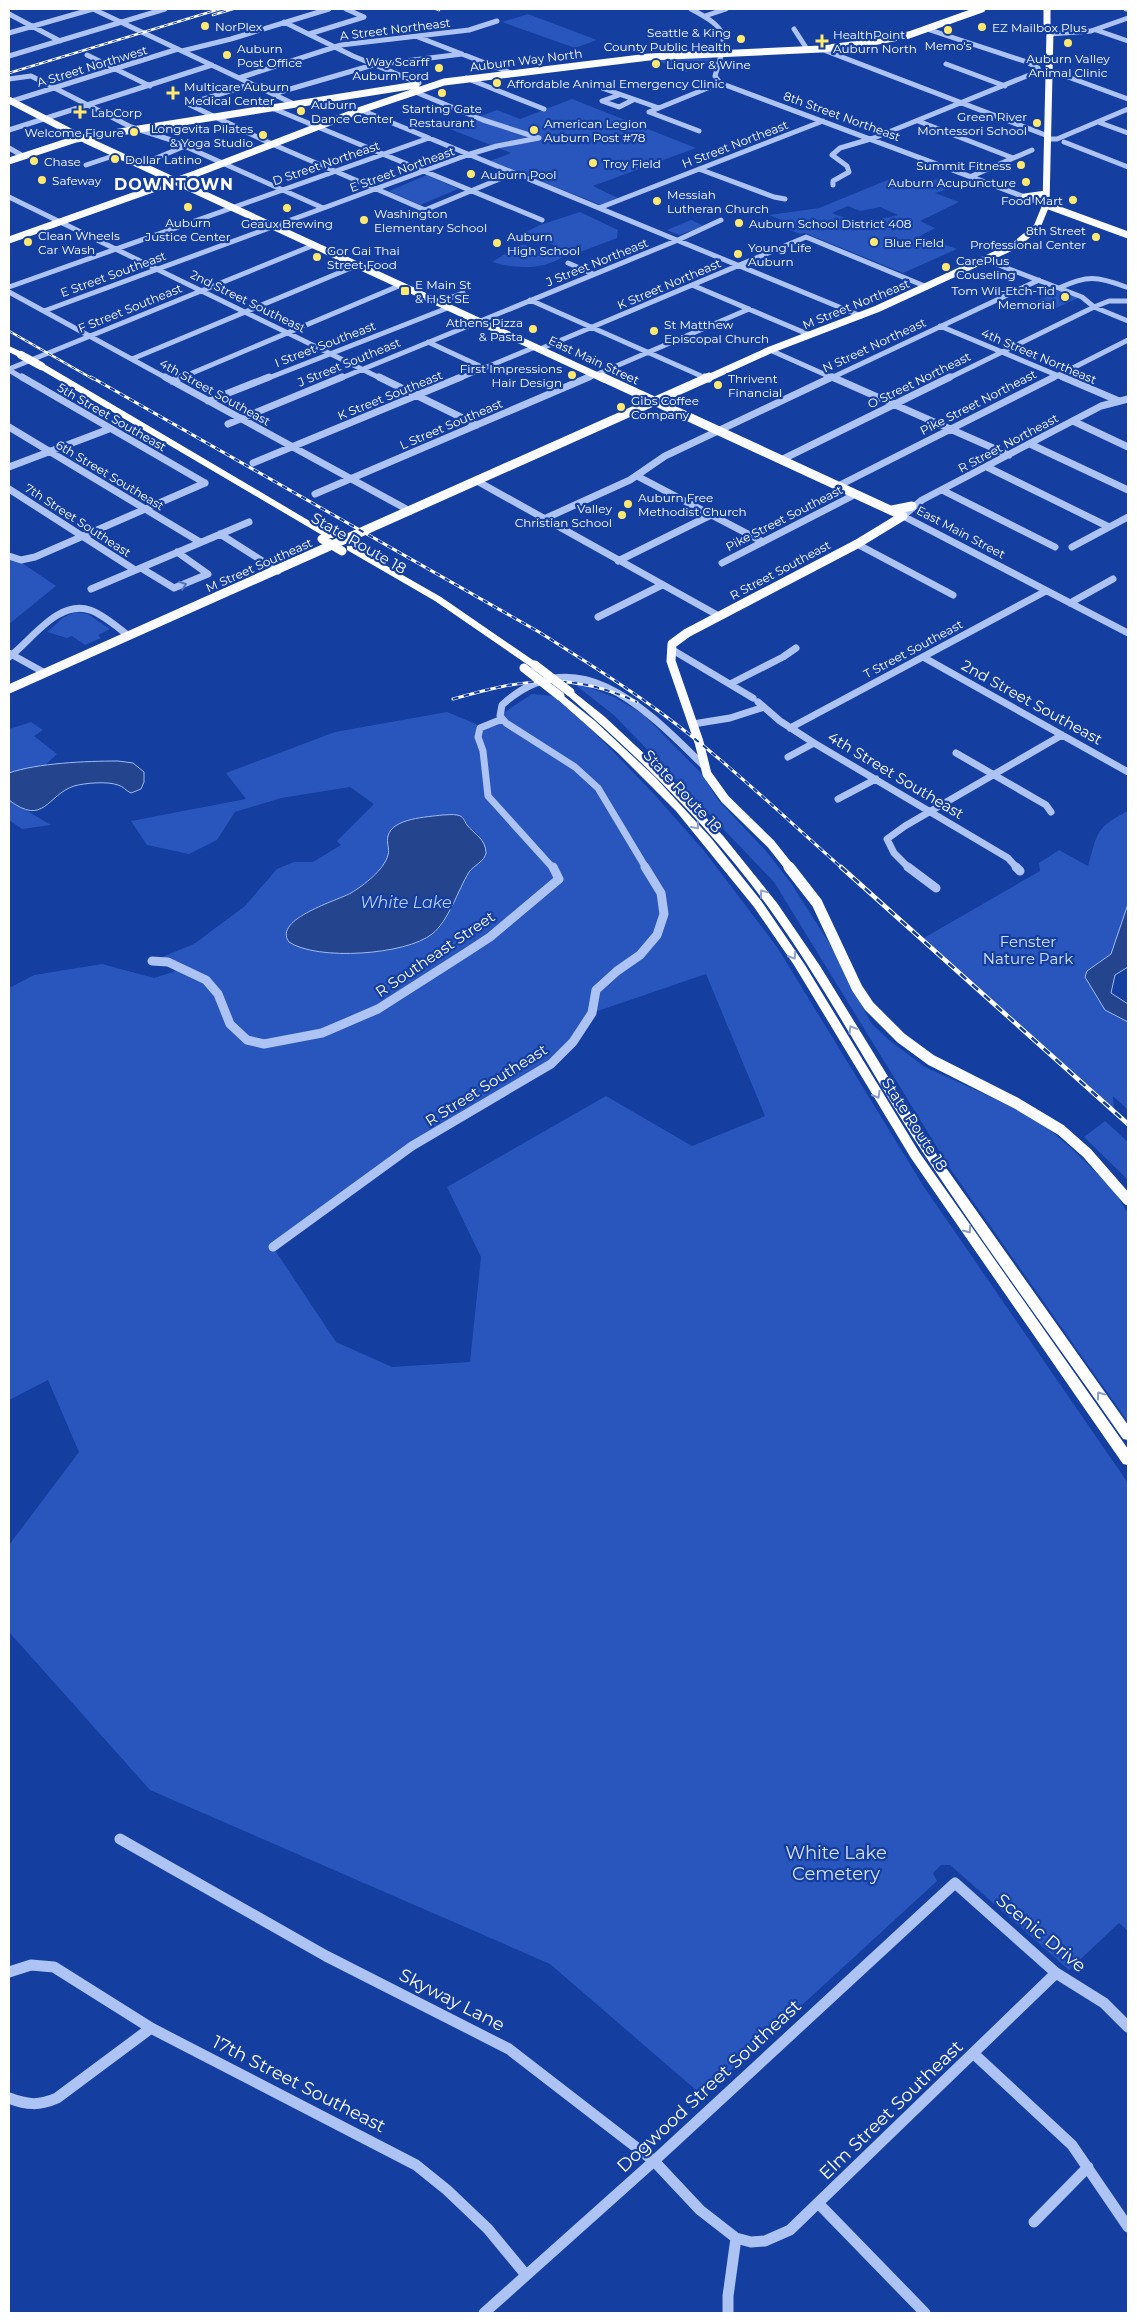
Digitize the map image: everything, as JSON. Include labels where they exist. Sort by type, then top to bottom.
[{"type":"highway","name":"State Route 18","points":[[9,349],[15,356],[326,538],[438,598],[535,665],[664,791],[706,838],[748,890],[812,984],[884,1108],[915,1155],[1128,1460]]},
{"type":"highway","name":"State Route 18","points":[[346,549],[453,618],[612,728],[675,789],[721,839],[761,890],[815,969],[928,1152],[1128,1434]]},
{"type":"main road","name":"Auburn Way North","points":[[56,222],[224,163],[413,91],[454,80],[655,57],[821,49],[890,39],[927,29],[982,9]]},
{"type":"main road","name":"M Street Northeast","points":[[656,402],[770,350],[861,316],[927,287],[986,260],[1028,237],[1037,227],[1046,205],[1050,32],[1052,30],[1051,10]]},
{"type":"main road","points":[[9,160],[81,138],[140,130],[419,83],[454,80]]},
{"type":"main road","points":[[333,98],[361,110]]},
{"type":"main road","name":"East Main Street","points":[[10,101],[81,138],[903,516]]},
{"type":"main road","points":[[156,134],[155,130],[162,126]]},
{"type":"main road","points":[[1025,197],[1046,194]]},
{"type":"main road","name":"8th Street Northeast","points":[[1046,205],[1128,234]]},
{"type":"main road","points":[[1042,217],[1055,213],[1068,213]]},
{"type":"main road","points":[[9,236],[56,222]]},
{"type":"main road","points":[[9,240],[56,222]]},
{"type":"main road","name":"M Street Southeast","points":[[9,689],[656,402]]},
{"type":"main road","points":[[893,523],[894,516],[891,510],[912,506]]},
{"type":"main road","name":"R Street Southeast","points":[[671,649],[677,639],[857,544],[903,516]]},
{"type":"main road","points":[[671,649],[672,661],[693,724],[704,766],[718,791],[772,844],[817,903],[859,991],[869,1006],[889,1027],[931,1060],[1016,1103],[1061,1130],[1087,1153],[1124,1192],[1128,1200]]},
{"type":"street","points":[[9,33],[93,9],[294,104]]},
{"type":"street","points":[[9,56],[166,9]]},
{"type":"street","name":"A Street Northwest","points":[[10,101],[116,68],[180,50],[231,39],[329,9]]},
{"type":"street","points":[[309,34],[364,17],[346,9]]},
{"type":"street","points":[[691,9],[717,25],[724,35],[723,54],[715,76],[720,83],[649,112],[699,131]]},
{"type":"street","points":[[705,16],[726,9]]},
{"type":"street","points":[[9,14],[60,41]]},
{"type":"street","points":[[1050,32],[1074,34],[1096,30],[1128,18]]},
{"type":"street","name":"A Street Northeast","points":[[239,78],[349,43],[469,30],[497,21]]},
{"type":"street","points":[[284,22],[333,47],[419,83]]},
{"type":"street","points":[[794,29],[807,49]]},
{"type":"street","points":[[832,185],[833,181],[849,172],[847,166],[839,162],[832,155],[835,150],[1034,75],[1039,70],[1026,62],[927,29]]},
{"type":"street","points":[[1096,30],[1128,41]]},
{"type":"street","points":[[415,36],[511,73]]},
{"type":"street","points":[[821,49],[1057,139],[1128,109]]},
{"type":"street","points":[[273,94],[373,65],[462,54]]},
{"type":"street","points":[[88,55],[150,86]]},
{"type":"street","points":[[946,64],[1005,86]]},
{"type":"street","points":[[9,130],[212,65]]},
{"type":"street","points":[[1049,70],[1128,99]]},
{"type":"street","points":[[9,79],[25,75],[140,130],[156,134],[185,146],[323,208]]},
{"type":"street","points":[[466,78],[544,109]]},
{"type":"street","name":"8th Street Northeast","points":[[720,83],[1046,205]]},
{"type":"street","points":[[252,84],[188,104],[272,144],[425,210],[514,173]]},
{"type":"street","points":[[602,88],[660,108]]},
{"type":"street","points":[[413,91],[483,120]]},
{"type":"street","points":[[273,94],[311,102]]},
{"type":"street","points":[[405,94],[464,118],[483,120]]},
{"type":"street","points":[[619,95],[602,101],[619,107],[634,100]]},
{"type":"street","points":[[435,106],[443,104]]},
{"type":"street","points":[[272,108],[542,220]]},
{"type":"street","points":[[361,110],[861,316]]},
{"type":"street","name":"E Street Northeast","points":[[274,226],[470,154],[497,146],[539,138],[483,120]]},
{"type":"street","points":[[918,120],[1013,158]]},
{"type":"street","name":"H Street Northeast","points":[[599,208],[823,121]]},
{"type":"street","points":[[1098,122],[1128,134]]},
{"type":"street","name":"D Street Northeast","points":[[9,287],[334,170],[429,138]]},
{"type":"street","points":[[1064,142],[1128,168]]},
{"type":"street","points":[[140,165],[185,146]]},
{"type":"street","points":[[9,148],[23,156]]},
{"type":"street","points":[[972,176],[1032,150]]},
{"type":"street","points":[[86,165],[113,156]]},
{"type":"street","points":[[699,169],[774,198],[785,199]]},
{"type":"street","name":"2nd Street Southeast","points":[[9,197],[56,222],[157,269],[477,425]]},
{"type":"street","points":[[9,206],[20,203]]},
{"type":"street","name":"J Street Northeast","points":[[479,321],[678,240],[721,220]]},
{"type":"street","name":"E Street Southeast","points":[[44,311],[274,226]]},
{"type":"street","points":[[806,238],[927,287]]},
{"type":"street","name":"K Street Northeast","points":[[538,348],[806,238]]},
{"type":"street","name":"F Street Southeast","points":[[9,369],[314,245]]},
{"type":"street","points":[[986,260],[1087,299],[1094,307],[1128,320]]},
{"type":"street","points":[[568,263],[593,274]]},
{"type":"street","points":[[132,359],[358,265]]},
{"type":"street","points":[[1060,288],[1088,276],[1126,287]]},
{"type":"street","name":"N Street Northeast","points":[[544,519],[637,476],[658,460],[718,431],[1039,280]]},
{"type":"street","points":[[172,381],[401,285]]},
{"type":"street","points":[[692,285],[810,335]]},
{"type":"street","name":"4th Street Southeast","points":[[9,292],[410,511]]},
{"type":"street","points":[[439,302],[463,293]]},
{"type":"street","points":[[530,300],[709,379]]},
{"type":"street","name":"O Street Northeast","points":[[781,460],[1094,307],[1109,301],[1128,301]]},
{"type":"street","name":"I Street Southeast","points":[[208,401],[450,307]]},
{"type":"street","name":"L Street Southeast","points":[[315,494],[749,309]]},
{"type":"street","name":"J Street Southeast","points":[[228,424],[479,321]]},
{"type":"street","name":"4th Street Northeast","points":[[940,326],[1055,376],[1128,405]]},
{"type":"street","name":"Pike Street Northeast","points":[[838,486],[1128,340]]},
{"type":"street","points":[[428,342],[484,368]]},
{"type":"street","name":"K Street Southeast","points":[[253,463],[484,368],[538,348]]},
{"type":"street","points":[[770,350],[1009,455]]},
{"type":"street","name":"5th Street Southeast","points":[[9,369],[205,483],[146,509]]},
{"type":"street","name":"R Street Northeast","points":[[903,516],[912,506],[1101,406],[1118,400],[1128,399]]},
{"type":"street","points":[[1073,421],[1128,447]]},
{"type":"street","name":"6th Street Southeast","points":[[9,427],[200,542]]},
{"type":"street","points":[[9,467],[108,428]]},
{"type":"street","points":[[1030,444],[1128,490]]},
{"type":"street","points":[[987,467],[1109,527]]},
{"type":"street","points":[[637,476],[763,542]]},
{"type":"street","points":[[477,481],[719,616]]},
{"type":"street","name":"7th Street Southeast","points":[[9,489],[138,569],[174,588],[207,575],[206,571],[177,552]]},
{"type":"street","points":[[942,490],[1055,547]]},
{"type":"street","name":"Pike Street Southeast","points":[[722,562],[856,494]]},
{"type":"street","points":[[9,556],[21,560],[35,557],[146,509]]},
{"type":"street","points":[[618,560],[711,515]]},
{"type":"street","name":"East Main Street","points":[[903,516],[1046,591],[1127,630]]},
{"type":"street","points":[[1072,547],[1128,517]]},
{"type":"street","points":[[91,589],[249,522]]},
{"type":"street","points":[[220,534],[278,571]]},
{"type":"street","points":[[857,544],[953,595]]},
{"type":"street","points":[[1070,603],[1113,578]]},
{"type":"street","points":[[598,617],[662,585]]},
{"type":"street","name":"T Street Southeast","points":[[790,728],[1046,591]]},
{"type":"street","points":[[45,673],[10,655],[50,620],[66,611],[78,608],[91,610],[129,636]]},
{"type":"street","points":[[730,684],[783,657],[796,648]]},
{"type":"street","name":"4th Street Southeast","points":[[671,649],[758,702],[790,728],[814,743],[1008,858],[1020,871]]},
{"type":"street","name":"2nd Street Southeast","points":[[923,657],[1128,772]]},
{"type":"street","points":[[502,719],[500,712],[502,705],[529,687],[561,677],[587,678],[604,685],[637,706],[704,766]]},
{"type":"street","points":[[693,724],[730,718],[758,702]]},
{"type":"street","name":"R Southeast Street","points":[[152,961],[168,962],[206,980],[218,994],[230,1024],[247,1040],[264,1044],[322,1033],[378,1009],[490,937],[559,879],[551,864],[488,796],[485,783],[483,745],[478,737],[480,728],[502,719]]},
{"type":"street","name":"R Street Southeast","points":[[273,1247],[412,1146],[551,1064],[572,1042],[592,1013],[596,990],[617,970],[640,955],[657,935],[664,914],[661,894],[598,788],[575,767],[502,719]]},
{"type":"street","points":[[936,888],[899,858],[889,847],[886,839],[930,811],[1062,735]]},
{"type":"street","points":[[788,757],[814,743]]},
{"type":"street","points":[[956,753],[1046,805],[1051,812]]},
{"type":"street","points":[[838,799],[876,779]]},
{"type":"street","name":"Skyway Lane","points":[[120,1839],[326,1956],[509,2049],[654,2161],[700,2210],[736,2238]]},
{"type":"street","name":"Dogwood Street Southeast","points":[[484,2313],[654,2161],[955,1883]]},
{"type":"street","name":"Scenic Drive","points":[[955,1883],[1056,1973],[1104,2003],[1128,2027]]},
{"type":"street","points":[[9,1972],[29,1964]]},
{"type":"street","name":"17th Street Southeast","points":[[29,1964],[54,1967],[151,2028],[416,2164],[488,2229],[526,2275]]},
{"type":"street","name":"Elm Street Southeast","points":[[736,2238],[751,2242],[776,2238],[790,2230],[1056,1973]]},
{"type":"street","points":[[9,2098],[25,2104],[39,2105],[50,2102],[65,2094],[151,2028]]},
{"type":"street","points":[[974,2054],[1055,2127],[1088,2167],[1128,2227]]},
{"type":"street","points":[[1034,2222],[1088,2167]]},
{"type":"street","points":[[819,2204],[925,2313]]},
{"type":"street","points":[[728,2313],[728,2296],[736,2238]]},
{"type":"green space","points":[[528,14],[597,40],[575,48],[502,22]]},
{"type":"green space","points":[[711,58],[713,62],[686,72],[652,59]]},
{"type":"green space","points":[[572,99],[696,148],[593,186],[618,198],[601,205],[490,161],[511,153],[447,128],[497,110],[520,119]]},
{"type":"green space","points":[[427,175],[458,189],[420,205],[389,191]]},
{"type":"green space","points":[[890,179],[910,188],[938,179],[951,179],[965,184],[935,193],[959,202],[920,221],[935,228],[920,236],[957,249],[903,273],[805,233],[800,234],[787,229],[794,225],[769,215],[819,208]],"holes":[[[848,206],[860,211],[880,207],[898,215],[865,221],[849,219],[832,213]]]},
{"type":"green space","points":[[580,212],[618,230],[617,238],[575,254],[524,233],[540,225]]},
{"type":"green space","points":[[691,220],[704,226],[679,235],[667,230]]},
{"type":"green space","points":[[520,245],[563,257],[546,264],[529,267],[510,266],[492,262]]},
{"type":"green space","points":[[1058,290],[1078,298],[1052,310],[1033,303]]},
{"type":"green space","points":[[9,559],[21,562],[56,586],[9,624]]},
{"type":"green space","points":[[76,612],[88,614],[110,629],[98,635],[101,638],[85,645],[72,636],[67,638],[47,632],[64,617]]},
{"type":"green space","points":[[569,680],[614,697],[643,714],[701,773],[718,800],[766,851],[791,883],[833,949],[871,1023],[889,1040],[925,1067],[1015,1108],[1040,1122],[1070,1147],[1114,1190],[1128,1214],[1128,1422],[951,1170],[774,882],[615,716]]},
{"type":"green space","name":"White Lake Cemetery","points":[[532,694],[554,696],[595,733],[654,794],[705,852],[777,947],[924,1187],[1128,1483],[1128,1931],[1119,1923],[1069,1970],[950,1865],[941,1865],[933,1873],[937,1881],[703,2096],[550,1964],[150,1790],[9,1632],[9,1545],[79,1452],[48,1380],[9,1400],[9,988],[34,975],[102,964],[154,978],[173,972],[177,969],[162,957],[194,944],[245,906],[277,869],[294,862],[313,862],[341,845],[337,841],[374,804],[350,787],[281,798],[235,812],[217,840],[189,854],[147,845],[131,821],[246,799],[226,773],[335,732],[447,712],[476,724],[480,728]],"holes":[[[442,815],[463,817],[468,826],[479,835],[483,858],[463,881],[439,928],[426,938],[409,945],[365,953],[320,951],[301,946],[287,939],[288,930],[299,917],[348,895],[375,875],[388,857],[388,834],[393,828],[413,819]],[[706,974],[765,1116],[692,1146],[606,1096],[447,1187],[481,1257],[470,1362],[392,1367],[336,1342],[273,1247],[412,1146],[551,1064],[592,1013]]]},
{"type":"green space","points":[[31,722],[43,730],[34,736],[57,754],[43,767],[9,773],[9,729]]},
{"type":"green space","points":[[9,800],[51,825],[22,829],[9,820]]},
{"type":"green space","name":"Fenster Nature Park","points":[[1128,811],[1128,904],[1111,954],[1087,971],[1105,1010],[1128,1022],[1128,1110],[1113,1096],[1114,1112],[922,939],[1040,871],[1039,863],[1059,850],[1088,866],[1099,832],[1109,822]]},
{"type":"green space","points":[[1105,1121],[1128,1142],[1128,1180],[1084,1137]]},
{"type":"water","points":[[118,761],[133,763],[144,772],[144,782],[141,789],[131,793],[121,786],[108,783],[74,786],[65,790],[38,810],[21,808],[9,800],[9,773],[48,765]]},
{"type":"water","name":"White Lake","points":[[455,815],[462,818],[482,840],[486,853],[469,872],[448,914],[438,929],[432,934],[403,947],[361,953],[320,952],[302,948],[289,942],[286,934],[290,926],[298,918],[351,893],[378,872],[388,855],[388,836],[396,825],[420,818]]},
{"type":"water","points":[[1128,904],[1128,967],[1115,975],[1111,993],[1128,1004],[1128,1022],[1105,1010],[1085,977],[1087,971],[1111,954]]},
{"type":"railway","points":[[9,73],[220,9]]},
{"type":"railway","points":[[213,15],[233,9]]},
{"type":"railway","points":[[9,331],[93,379]]},
{"type":"railway","points":[[91,377],[539,632],[600,671],[684,730],[753,788],[842,868]]},
{"type":"railway","points":[[453,699],[501,687],[546,681],[590,686],[613,692],[637,702]]},
{"type":"railway","points":[[841,867],[1128,1124]]},
{"type":"place","name":"NorPlex","points":[[205,26]]},
{"type":"place","name":"EZ Mailbox Plus","points":[[982,27]]},
{"type":"place","name":"Memo's","points":[[948,30]]},
{"type":"place","name":"Seattle & King County Public Health","points":[[741,39]]},
{"type":"place","name":"HealthPoint Auburn North","points":[[822,41]]},
{"type":"place","name":"Auburn Valley Animal Clinic","points":[[1068,43]]},
{"type":"place","name":"Auburn Post Office","points":[[227,55]]},
{"type":"place","name":"Liquor & Wine","points":[[656,64]]},
{"type":"place","name":"Way Scarff Auburn Ford","points":[[439,68]]},
{"type":"place","name":"Affordable Animal Emergency Clinic","points":[[497,83]]},
{"type":"place","name":"Multicare Auburn Medical Center","points":[[173,93]]},
{"type":"place","name":"Starting Gate Restaurant","points":[[442,93]]},
{"type":"place","name":"Auburn Dance Center","points":[[301,111]]},
{"type":"place","name":"LabCorp","points":[[80,112]]},
{"type":"place","name":"Green River Montessori School","points":[[1037,123]]},
{"type":"place","name":"American Legion Auburn Post #78","points":[[534,130]]},
{"type":"place","name":"Welcome Figure","points":[[134,132]]},
{"type":"place","name":"Longevita Pilates & Yoga Studio","points":[[263,135]]},
{"type":"place","name":"Dollar Latino","points":[[115,159]]},
{"type":"place","name":"Chase","points":[[34,161]]},
{"type":"place","name":"Troy Field","points":[[593,163]]},
{"type":"place","name":"Summit Fitness","points":[[1021,165]]},
{"type":"place","name":"Auburn Pool","points":[[471,174]]},
{"type":"place","name":"Safeway","points":[[42,180]]},
{"type":"place","name":"Auburn Acupuncture","points":[[1026,182]]},
{"type":"place","name":"Food Mart","points":[[1073,200]]},
{"type":"place","name":"Messiah Lutheran Church","points":[[657,201]]},
{"type":"place","name":"Auburn Justice Center","points":[[188,207]]},
{"type":"place","name":"Geaux Brewing","points":[[287,208]]},
{"type":"place","name":"Washington Elementary School","points":[[364,220]]},
{"type":"place","name":"Auburn School District 408","points":[[739,223]]},
{"type":"place","name":"8th Street Professional Center","points":[[1096,237]]},
{"type":"place","name":"Clean Wheels Car Wash","points":[[28,242]]},
{"type":"place","name":"Blue Field","points":[[874,242]]},
{"type":"place","name":"Auburn High School","points":[[497,243]]},
{"type":"place","name":"Young Life Auburn","points":[[738,254]]},
{"type":"place","name":"Gor Gai Thai Street Food","points":[[317,257]]},
{"type":"place","name":"CarePlus Couseling","points":[[946,267]]},
{"type":"place","name":"E Main St & H St SE","points":[[405,291]]},
{"type":"place","name":"Tom Wil-Etch-Tid Memorial","points":[[1065,297]]},
{"type":"place","name":"Athens Pizza & Pasta","points":[[533,329]]},
{"type":"place","name":"St Matthew Episcopal Church","points":[[654,331]]},
{"type":"place","name":"First Impressions Hair Design","points":[[572,375]]},
{"type":"place","name":"Thrivent Financial","points":[[718,385]]},
{"type":"place","name":"Gibs Coffee Company","points":[[621,407]]},
{"type":"place","name":"Auburn Free Methodist Church","points":[[628,504]]},
{"type":"place","name":"Valley Christian School","points":[[622,515]]},
{"type":"district","name":"DOWNTOWN","points":[[174,184]]}]
